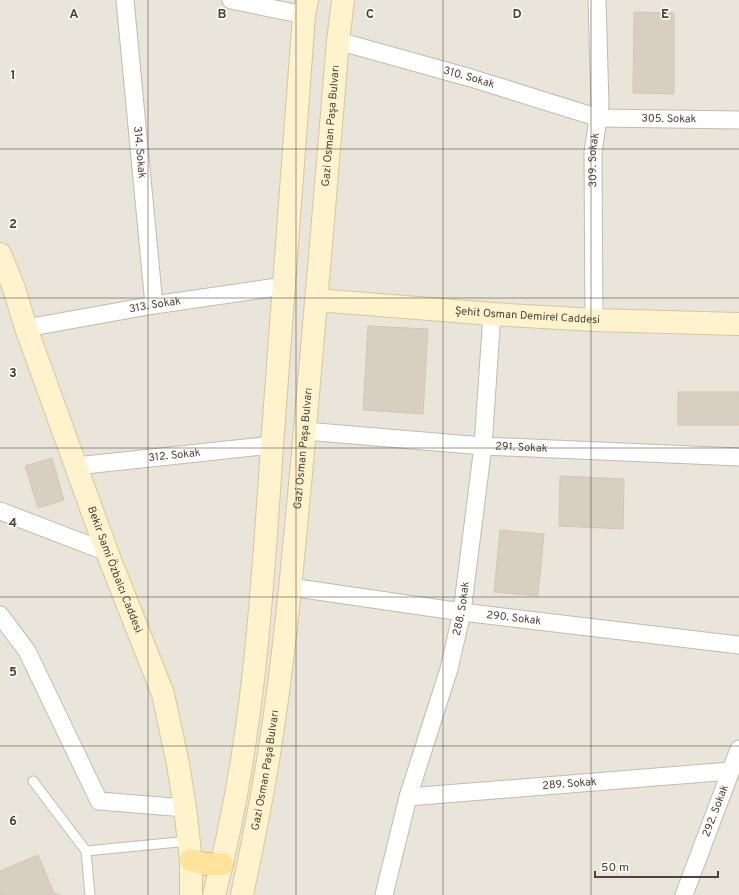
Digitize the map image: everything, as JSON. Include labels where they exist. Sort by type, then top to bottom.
[{"type":"main road","name":"Gazi Osman Paşa Bulvarı","points":[[242,895],[270,748],[290,587],[317,300],[338,41],[343,0]]},
{"type":"main road","points":[[214,895],[241,776],[248,731],[261,609],[305,8]]},
{"type":"main road","name":"Bekir Sami Özbalcı Caddesi","points":[[0,254],[14,288],[26,328],[107,552],[163,694],[178,764],[185,808],[190,851],[191,895]]},
{"type":"main road","name":"Şehit Osman Demirel Caddesi","points":[[317,300],[492,314],[594,320],[739,324]]},
{"type":"main road","points":[[190,851],[205,864],[222,864]]},
{"type":"street","name":"314. Sokak","points":[[125,0],[154,305]]},
{"type":"street","points":[[231,0],[305,8]]},
{"type":"street","name":"309. Sokak","points":[[594,320],[593,152],[600,105],[597,0]]},
{"type":"street","name":"310. Sokak","points":[[338,41],[471,78],[599,118]]},
{"type":"street","name":"305. Sokak","points":[[599,118],[739,120]]},
{"type":"street","name":"313. Sokak","points":[[26,328],[154,305],[284,286]]},
{"type":"street","name":"288. Sokak","points":[[384,895],[408,797],[449,669],[462,612],[483,446],[492,314]]},
{"type":"street","name":"291. Sokak","points":[[305,431],[483,446],[739,457]]},
{"type":"street","name":"312. Sokak","points":[[76,466],[272,445]]},
{"type":"street","points":[[0,511],[107,552]]},
{"type":"street","name":"290. Sokak","points":[[290,587],[462,612],[739,645]]},
{"type":"street","points":[[0,615],[27,651],[99,800],[185,808]]},
{"type":"street","name":"292. Sokak","points":[[684,895],[730,771],[739,751]]},
{"type":"street","name":"289. Sokak","points":[[408,797],[730,771]]},
{"type":"lane","points":[[33,780],[86,851],[90,895]]},
{"type":"lane","points":[[86,851],[190,851]]},
{"type":"shaded area","points":[[0,0],[739,0],[739,895],[0,895]]},
{"type":"building","points":[[634,12],[674,13],[674,94],[633,93]]},
{"type":"building","points":[[368,326],[428,329],[423,414],[363,410]]},
{"type":"building","points":[[678,392],[739,392],[739,425],[678,425]]},
{"type":"building","points":[[52,458],[64,500],[38,508],[25,466]]},
{"type":"building","points":[[560,476],[624,479],[623,529],[559,526]]},
{"type":"building","points":[[500,530],[544,534],[538,596],[494,592]]},
{"type":"building","points":[[38,855],[54,893],[60,895],[0,895],[0,871]]}]
